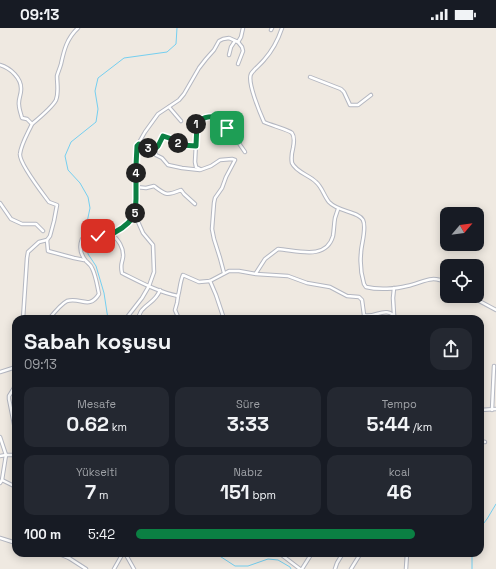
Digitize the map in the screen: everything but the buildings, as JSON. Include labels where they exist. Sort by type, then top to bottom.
[{"type":"street","points":[[78,28],[67,43],[57,74],[58,90],[54,104],[32,124],[20,153],[20,158],[29,174],[49,202],[57,205],[50,236],[47,240],[48,251],[84,260]]},
{"type":"street","points":[[229,55],[231,46],[241,37],[243,28]]},
{"type":"street","points":[[282,28],[274,47],[265,60],[251,74],[250,80],[252,88],[264,122],[288,130],[292,133],[294,137],[292,163],[319,186],[329,202],[338,209],[358,215],[363,220],[364,226],[361,254],[362,280],[364,284],[366,287],[370,288],[394,288],[412,285],[426,279],[440,280]]},
{"type":"street","points":[[129,315],[142,298],[149,286],[154,272],[153,245],[143,233],[135,215],[137,146],[158,114],[179,100],[184,94],[206,59],[214,50],[219,41],[223,38],[229,38],[236,41],[242,47],[243,51],[238,64]]},
{"type":"street","points":[[0,65],[12,71],[20,82],[21,88],[19,104],[22,118],[27,119],[32,124]]},
{"type":"street","points":[[310,77],[340,89],[344,92],[350,105],[358,105],[371,95]]},
{"type":"street","points":[[169,107],[181,121]]},
{"type":"street","points":[[200,170],[196,166],[197,123],[200,120],[212,116],[219,117],[224,121],[227,128],[245,152]]},
{"type":"street","points":[[154,150],[158,146],[163,136],[172,139],[181,145],[196,146]]},
{"type":"street","points":[[139,144],[154,150],[156,155],[162,158],[168,165],[200,170],[211,166],[220,160],[235,160],[222,188],[215,198],[214,203],[212,229],[224,273]]},
{"type":"street","points":[[136,187],[146,188],[154,186],[163,193],[168,194],[181,190],[195,204]]},
{"type":"street","points":[[0,203],[11,219],[22,224],[36,224],[43,231]]},
{"type":"street","points":[[256,274],[265,259],[278,249],[310,253],[320,251],[330,244],[338,209]]},
{"type":"street","points":[[52,315],[67,301],[91,302],[99,294],[92,267],[84,260],[81,252],[80,247],[82,239],[112,234],[125,226],[135,215]]},
{"type":"street","points":[[112,234],[119,242],[123,250],[121,267],[122,273],[149,286],[178,296]]},
{"type":"street","points":[[22,315],[28,252],[39,242],[47,240]]},
{"type":"street","points":[[177,315],[175,310],[180,291],[181,278],[183,275],[199,282],[210,281],[228,271],[239,271],[256,274],[288,276],[307,283],[330,287],[347,296],[359,297],[362,300],[364,315]]},
{"type":"street","points":[[210,281],[223,315]]},
{"type":"street","points":[[372,315],[385,312],[394,315],[394,288]]},
{"type":"street","points":[[140,315],[142,310],[155,299],[160,290]]},
{"type":"street","points":[[483,303],[496,310]]},
{"type":"street","points":[[492,410],[494,366]]},
{"type":"street","points":[[0,372],[12,368]]},
{"type":"street","points":[[12,391],[9,396],[12,414]]},
{"type":"street","points":[[484,410],[496,409]]},
{"type":"street","points":[[0,437],[6,455],[2,480],[0,483]]},
{"type":"street","points":[[0,456],[12,456]]},
{"type":"street","points":[[2,480],[12,485]]},
{"type":"street","points":[[0,538],[12,542]]},
{"type":"street","points":[[114,569],[122,557]]},
{"type":"street","points":[[126,557],[134,569]]},
{"type":"street","points":[[284,557],[301,569],[309,557]]},
{"type":"street","points":[[335,569],[341,557]]},
{"type":"street","points":[[351,569],[358,557]]},
{"type":"street","points":[[406,557],[406,569]]},
{"type":"street","points":[[68,558],[86,569]]},
{"type":"waterway","points":[[107,315],[104,293],[96,266],[88,254],[86,227],[90,208],[88,197],[80,183],[68,170],[65,156],[71,142],[96,122],[98,109],[95,91],[98,78],[124,58],[167,52],[176,44],[177,28]]},
{"type":"waterway","points":[[484,523],[496,504]]},
{"type":"waterway","points":[[221,557],[235,566],[248,566],[268,559],[278,560],[291,569]]},
{"type":"waterway","points":[[472,557],[472,569]]},
{"type":"route","points":[[98,236],[112,234],[122,228],[135,215],[137,146],[139,144],[154,150],[158,146],[163,136],[172,139],[181,145],[196,146],[196,130],[198,121],[212,116],[222,119],[227,128]]}]
